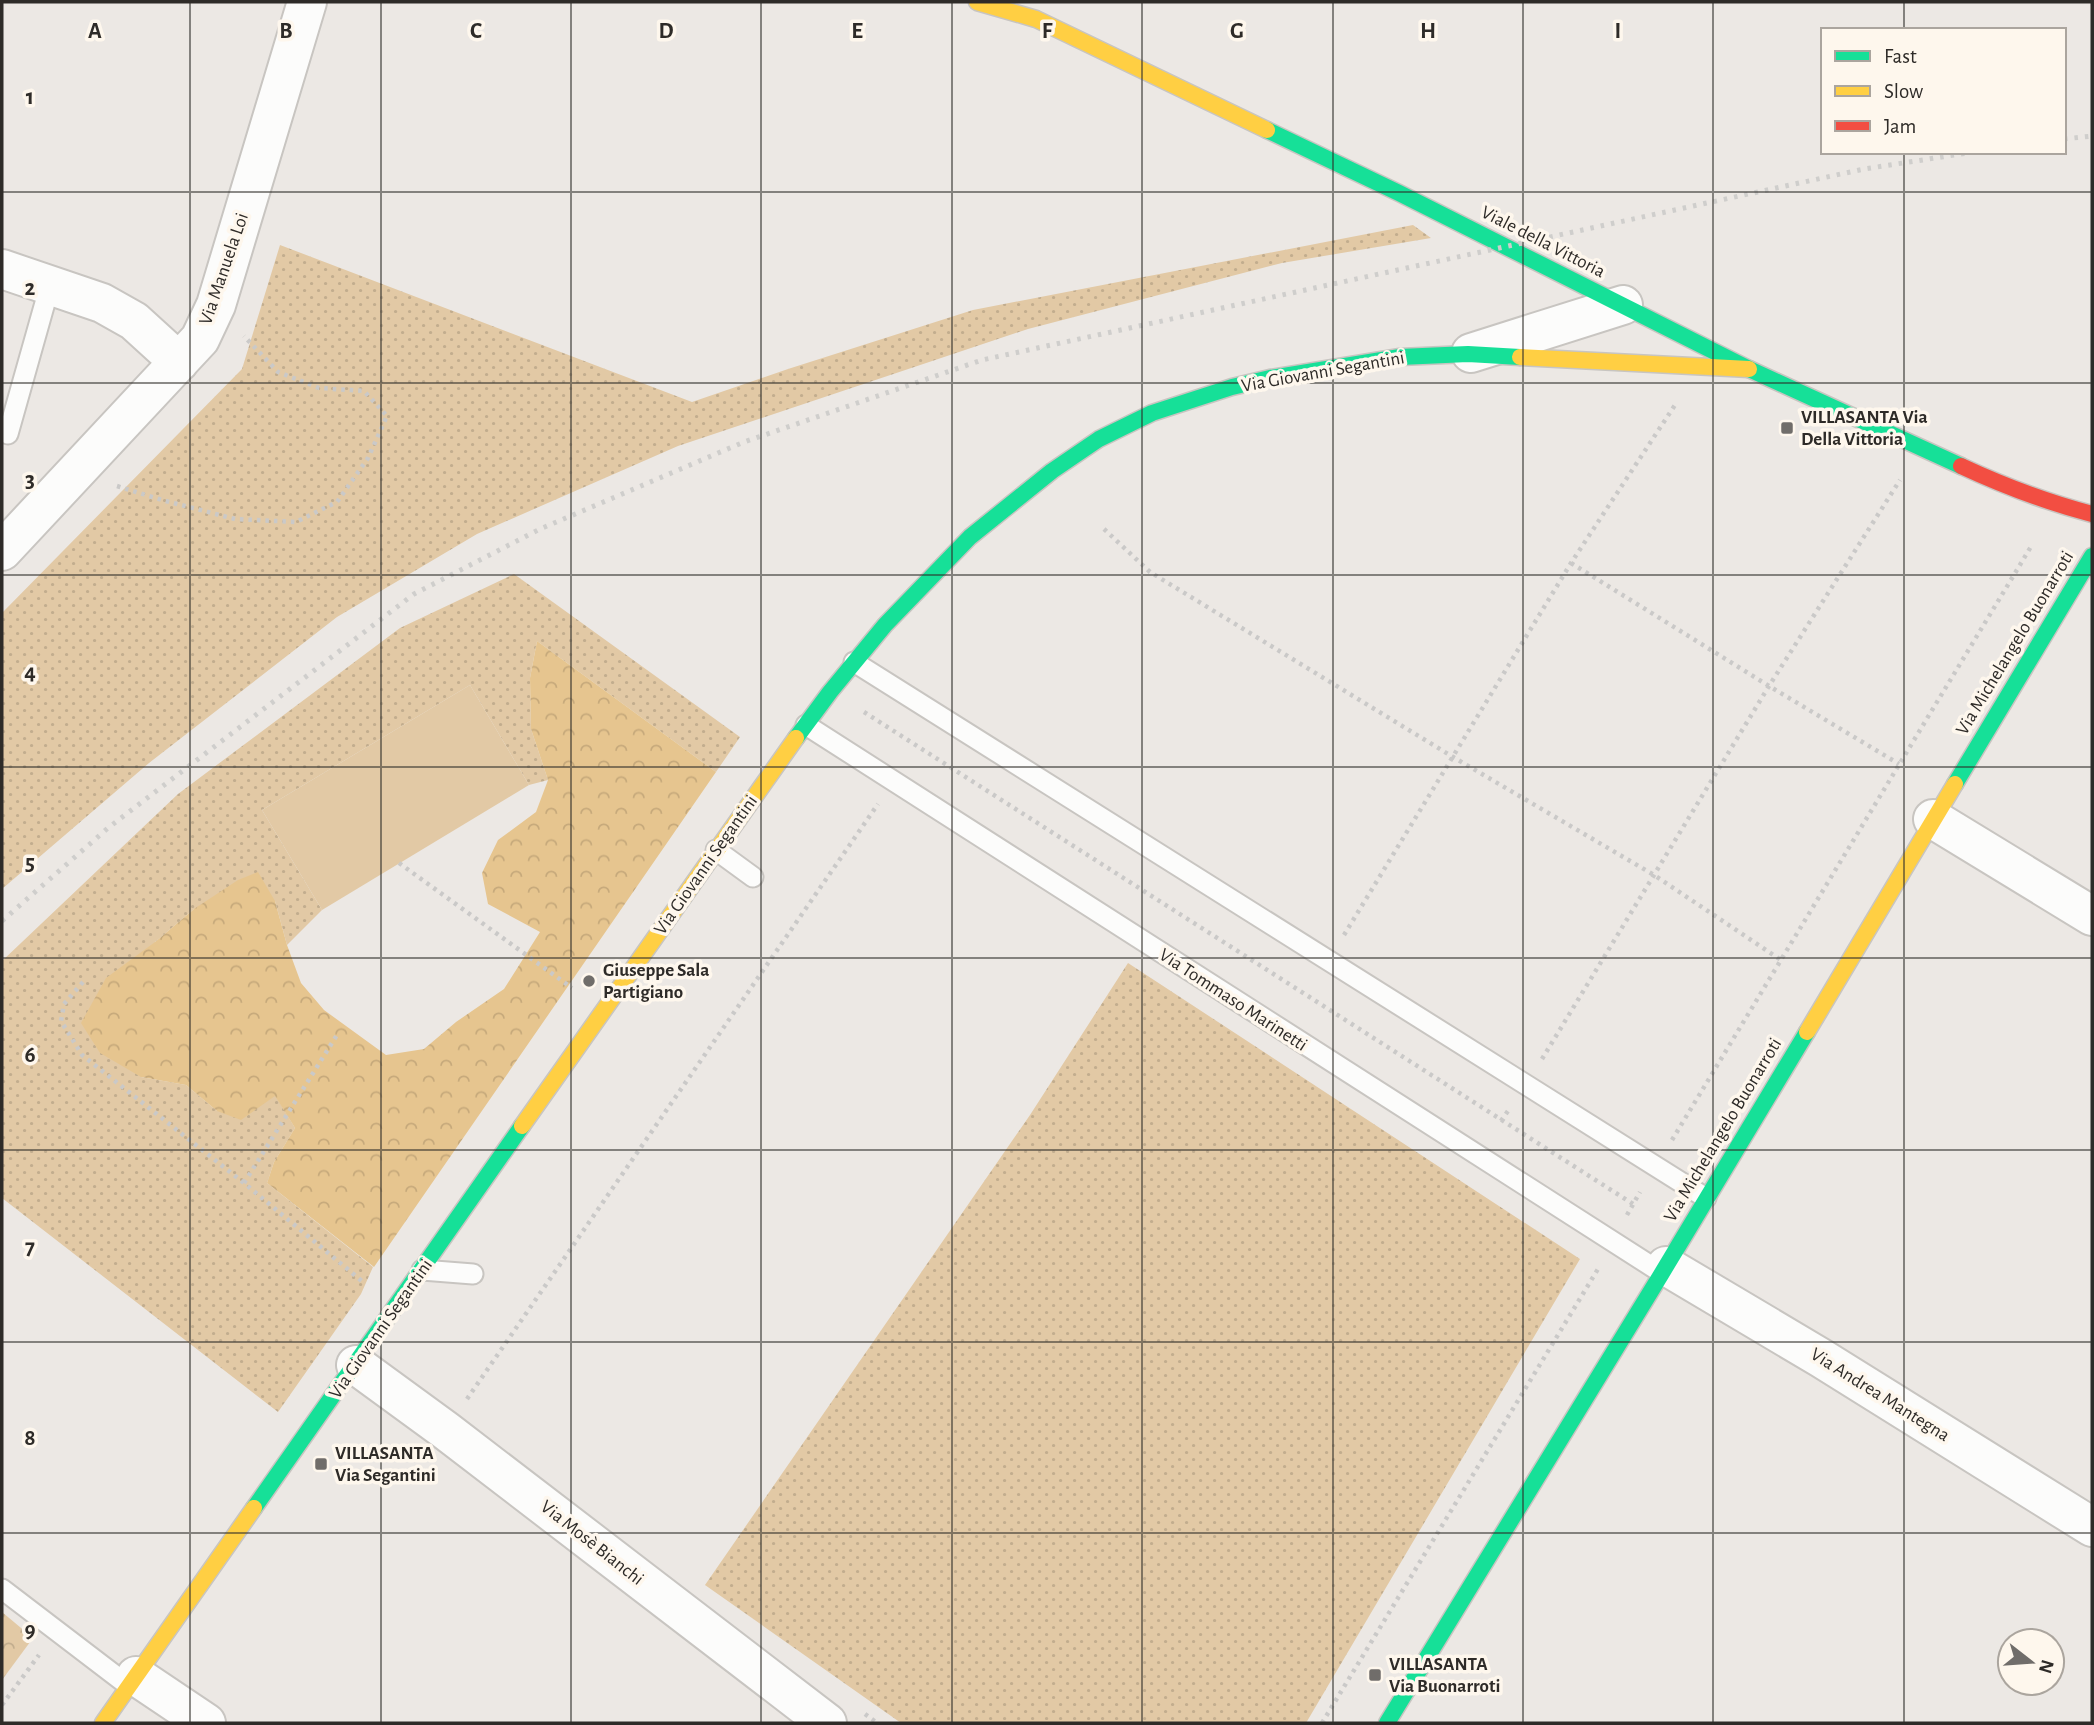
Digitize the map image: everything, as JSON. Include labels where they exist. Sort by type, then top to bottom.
[{"type":"street","name":"Via Manuela Loi","points":[[2,551],[200,339],[216,305],[307,2]]},
{"type":"street","name":"Viale della Vittoria","points":[[977,2],[1041,10],[1749,369],[2004,486],[2050,503],[2092,514]]},
{"type":"street","points":[[2,269],[102,303],[134,321],[179,362]]},
{"type":"street","name":"Via Giovanni Segantini","points":[[1468,354],[1623,305]]},
{"type":"street","name":"Via Giovanni Segantini","points":[[103,1723],[716,850],[830,692],[885,625],[970,537],[1052,471],[1099,439],[1152,414],[1232,387],[1270,378],[1400,357],[1468,354],[1749,369]]},
{"type":"street","name":"Via Michelangelo Buonarroti","points":[[1387,1723],[1664,1270],[2092,556]]},
{"type":"street","points":[[1933,819],[2092,916]]},
{"type":"street","name":"Via Andrea Mantegna","points":[[1664,1270],[1821,1359],[2092,1527]]},
{"type":"street","name":"Via Mosè Bianchi","points":[[356,1365],[445,1430],[827,1723]]},
{"type":"street","points":[[133,1681],[206,1723]]},
{"type":"lane","points":[[8,433],[50,285]]},
{"type":"lane","points":[[854,662],[1706,1198]]},
{"type":"lane","name":"Via Tommaso Marinetti","points":[[806,725],[1614,1243],[1664,1270]]},
{"type":"lane","points":[[716,850],[753,877]]},
{"type":"lane","points":[[422,1270],[473,1273]]},
{"type":"lane","points":[[2,1589],[56,1632],[133,1681]]},
{"type":"path","points":[[76,473],[162,500],[236,519],[296,522],[337,502],[368,458],[387,416],[364,391],[319,388],[278,372],[216,305]]},
{"type":"path","points":[[1307,996],[1571,563],[1679,398]]},
{"type":"path","points":[[1501,1121],[1526,1085],[1769,686],[1905,472]]},
{"type":"path","points":[[1104,529],[1150,572],[1453,757],[1654,875],[1781,960]]},
{"type":"path","points":[[1322,1723],[1614,1243],[1633,1204],[2032,545]]},
{"type":"path","points":[[1571,563],[1899,764]]},
{"type":"path","points":[[830,692],[1633,1204]]},
{"type":"path","points":[[445,1430],[893,782],[920,747]]},
{"type":"path","points":[[399,863],[604,1012]]},
{"type":"path","points":[[83,982],[64,1004],[61,1021],[82,1055],[396,1308]]},
{"type":"path","points":[[244,1183],[337,1035]]},
{"type":"path","points":[[2,1705],[56,1632]]},
{"type":"green space","points":[[1413,225],[1431,238],[1282,263],[1028,329],[678,446],[477,534],[337,617],[149,763],[2,889],[2,613],[242,369],[280,245],[692,402],[973,310]]},
{"type":"green space","points":[[514,574],[740,737],[716,772],[537,641],[530,678],[531,729],[548,780],[529,785],[470,685],[262,810],[322,910],[287,945],[275,901],[194,909],[155,942],[141,1077],[186,1085],[217,1111],[275,1095],[295,1128],[274,1162],[267,1183],[373,1267],[361,1294],[278,1412],[2,1198],[2,961],[178,794],[400,628]]},
{"type":"green space","points":[[537,641],[716,772],[374,1267],[267,1183],[274,1162],[295,1128],[275,1096],[241,1120],[217,1111],[186,1085],[141,1077],[100,1053],[81,1023],[106,978],[194,909],[238,880],[258,872],[275,901],[301,983],[324,1010],[386,1055],[424,1049],[456,1022],[504,989],[540,932],[488,904],[482,873],[498,840],[536,812],[548,780],[531,729],[530,678]]},
{"type":"green space","points":[[470,685],[529,785],[322,910],[262,810]]},
{"type":"green space","points":[[1128,963],[1580,1259],[1306,1723],[901,1723],[705,1585],[1030,1115]]},
{"type":"green space","points":[[2,1612],[33,1638],[2,1680]]},
{"type":"railway","points":[[2066,139],[2092,136]]},
{"type":"railway","points":[[2,921],[108,828],[414,594],[540,529],[744,442],[982,360],[1864,169],[1961,154]]},
{"type":"traffic: fast","points":[[1267,130],[1399,193],[1749,369],[1961,466]]},
{"type":"traffic: fast","points":[[796,738],[885,625],[970,537],[1052,471],[1099,439],[1152,413],[1232,387],[1270,378],[1400,357],[1468,354],[1520,357]]},
{"type":"traffic: fast","points":[[1955,784],[2092,556]]},
{"type":"traffic: fast","points":[[1387,1723],[1807,1032]]},
{"type":"traffic: fast","points":[[254,1508],[522,1126]]},
{"type":"traffic: slow","points":[[977,2],[1036,19],[1267,130]]},
{"type":"traffic: slow","points":[[1520,357],[1749,369]]},
{"type":"traffic: slow","points":[[522,1126],[796,738]]},
{"type":"traffic: slow","points":[[1807,1032],[1955,784]]},
{"type":"traffic: slow","points":[[103,1723],[254,1508]]},
{"type":"traffic: jam","points":[[1961,466],[2025,493],[2092,514]]},
{"type":"place","name":"VILLASANTA Via Della Vittoria","points":[[1787,428]]},
{"type":"place","name":"Giuseppe Sala Partigiano","points":[[589,981]]},
{"type":"place","name":"VILLASANTA Via Segantini","points":[[321,1464]]},
{"type":"place","name":"VILLASANTA Via Buonarroti","points":[[1375,1675]]}]
